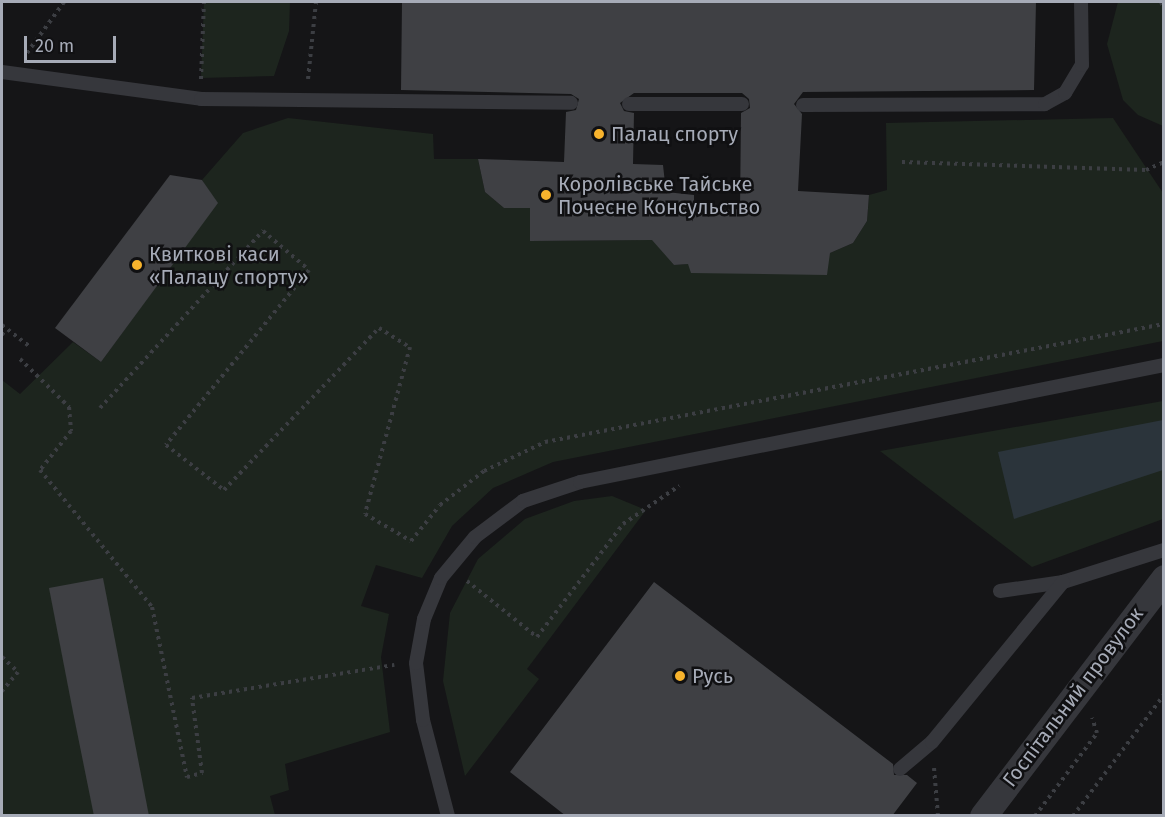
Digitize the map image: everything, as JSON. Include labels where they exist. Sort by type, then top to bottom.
[{"type":"street","name":"Госпітальний провулок","points":[[983,816],[1164,578]]},
{"type":"lane","points":[[802,105],[1045,104],[1077,78],[1082,2]]},
{"type":"lane","points":[[7,72],[201,99],[571,103]]},
{"type":"lane","points":[[629,104],[742,104]]},
{"type":"lane","points":[[448,816],[423,720],[416,663],[424,619],[450,567],[475,537],[523,501],[580,482],[1164,365]]},
{"type":"lane","points":[[1000,591],[1063,582],[1164,550]]},
{"type":"lane","points":[[900,769],[932,742],[1063,582]]},
{"type":"path","points":[[7,72],[64,2]]},
{"type":"path","points":[[201,99],[204,2]]},
{"type":"path","points":[[305,100],[316,2]]},
{"type":"path","points":[[1161,2],[1164,9]]},
{"type":"path","points":[[902,162],[1146,170],[1164,162]]},
{"type":"path","points":[[100,408],[263,231],[309,270],[166,445],[224,490],[379,328],[410,347],[365,514],[411,541],[440,505],[484,471],[545,442],[1164,324]]},
{"type":"path","points":[[2,325],[29,346]]},
{"type":"path","points":[[2,335],[6,329]]},
{"type":"path","points":[[20,360],[69,407],[71,431],[40,470],[152,607],[187,777],[202,773],[192,698],[372,668]]},
{"type":"path","points":[[450,567],[537,637],[623,524],[680,486]]},
{"type":"path","points":[[2,657],[18,672],[2,691]]},
{"type":"path","points":[[1035,816],[1097,733],[1082,686]]},
{"type":"path","points":[[1073,816],[1164,695]]},
{"type":"path","points":[[932,742],[938,816]]},
{"type":"shaded area","points":[[204,2],[290,2],[289,31],[274,76],[201,78]]},
{"type":"shaded area","points":[[1118,2],[1163,2],[1163,126],[1138,115],[1123,100],[1107,44]]},
{"type":"shaded area","points":[[288,118],[433,134],[434,159],[478,159],[485,192],[504,208],[530,208],[530,241],[641,240],[641,226],[674,265],[830,253],[853,243],[867,221],[869,195],[887,190],[886,123],[1113,118],[1163,193],[1163,341],[553,462],[493,488],[452,526],[422,578],[376,565],[361,606],[389,614],[381,657],[390,732],[285,764],[289,790],[270,796],[275,815],[2,815],[2,380],[20,394],[73,342],[101,362],[217,203],[202,180],[243,133]]},
{"type":"shaded area","points":[[1163,401],[1163,519],[1032,567],[880,451]]},
{"type":"shaded area","points":[[1163,420],[1163,470],[1014,519],[998,452]]},
{"type":"shaded area","points":[[612,496],[646,510],[527,669],[539,679],[465,776],[443,681],[450,613],[478,559],[525,519],[574,501]]},
{"type":"building","name":"Палац спорту","points":[[402,2],[1036,2],[1034,90],[803,92],[794,104],[802,114],[798,191],[869,195],[867,221],[853,243],[830,253],[827,275],[691,273],[688,264],[674,265],[652,240],[530,241],[530,208],[504,208],[485,192],[478,159],[564,162],[566,112],[576,110],[579,99],[571,94],[401,90]],"holes":[[[634,93],[742,93],[749,99],[750,108],[741,113],[740,209],[694,211],[694,195],[666,192],[663,165],[633,164],[634,113],[624,111],[620,103]]]},
{"type":"building","name":"Квиткові каси «Палацу спорту»","points":[[170,175],[202,180],[218,203],[101,362],[55,328]]},
{"type":"building","points":[[103,578],[149,816],[94,816],[49,588]]},
{"type":"building","name":"Русь","points":[[654,582],[893,764],[894,775],[907,775],[917,783],[892,816],[566,816],[510,772]]},
{"type":"place","name":"Палац спорту","points":[[599,134]]},
{"type":"place","name":"Королівське Тайське Почесне Консульство","points":[[546,195]]},
{"type":"place","name":"Квиткові каси «Палацу спорту»","points":[[137,265]]},
{"type":"place","name":"Русь","points":[[680,676]]}]
